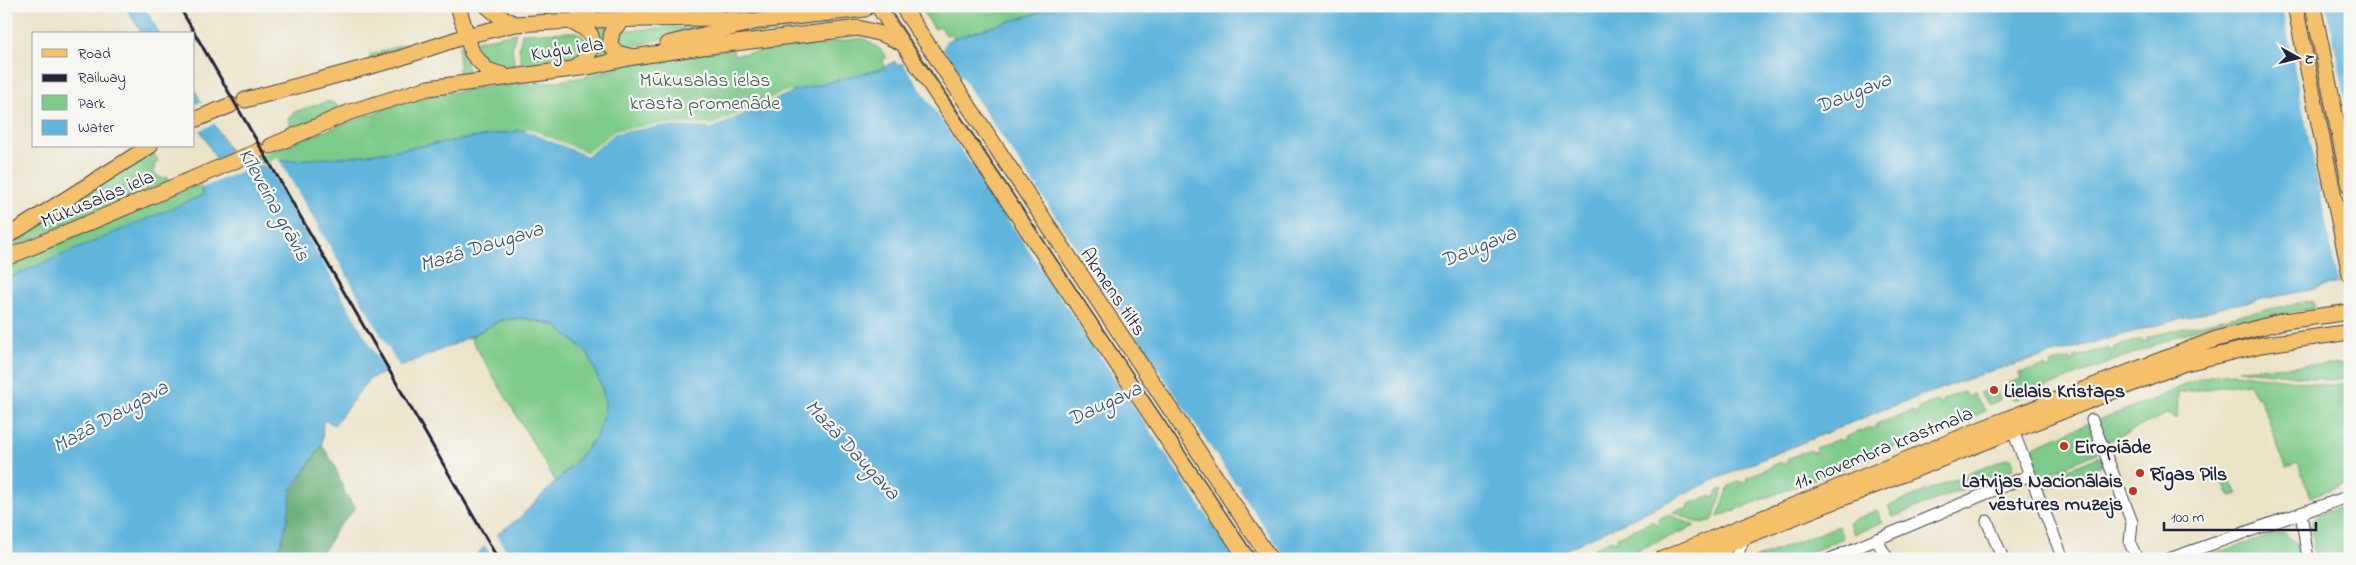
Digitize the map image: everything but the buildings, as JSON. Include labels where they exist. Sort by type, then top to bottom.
[{"type":"main road","points":[[458,6],[466,36],[478,62],[487,70],[507,76]]},
{"type":"main road","points":[[487,6],[499,16],[515,24]]},
{"type":"main road","name":"Akmens tilts","points":[[902,6],[1270,559]]},
{"type":"main road","points":[[2295,6],[2350,275]]},
{"type":"main road","points":[[2313,6],[2350,188]]},
{"type":"main road","name":"Kuģu iela","points":[[633,57],[649,49],[758,21],[872,7]]},
{"type":"main road","name":"Akmens tilts","points":[[872,7],[906,47],[1247,559]]},
{"type":"main road","name":"Kuģu iela","points":[[466,36],[515,24],[705,18],[758,21]]},
{"type":"main road","points":[[623,20],[612,31],[610,45],[617,53],[633,57]]},
{"type":"main road","points":[[570,70],[583,63],[592,48],[591,38],[587,30],[571,22]]},
{"type":"main road","name":"Kuģu iela","points":[[507,76],[570,70],[633,57],[858,28],[882,34],[906,47]]},
{"type":"main road","points":[[195,120],[238,103],[397,59],[466,36]]},
{"type":"main road","name":"Mūkusalas iela","points":[[6,258],[350,112],[409,93],[448,84],[507,76]]},
{"type":"main road","name":"Mūkusalas iela","points":[[6,237],[147,148]]},
{"type":"main road","name":"11. novembra krastmala","points":[[1662,559],[1971,433],[2188,349],[2240,332],[2284,321],[2350,312]]},
{"type":"main road","points":[[2314,316],[2323,320],[2325,324],[2317,336]]},
{"type":"main road","name":"11. novembra krastmala","points":[[1710,557],[1744,538],[2182,364],[2261,345],[2350,332]]},
{"type":"street","points":[[2092,420],[2132,522],[2130,542],[2137,559]]},
{"type":"street","points":[[2013,431],[2063,559]]},
{"type":"street","points":[[1830,559],[2030,475]]},
{"type":"street","points":[[2169,559],[2350,496]]},
{"type":"street","points":[[2302,514],[2308,559]]},
{"type":"street","points":[[1987,521],[2002,559]]},
{"type":"street","points":[[1736,559],[1744,538]]},
{"type":"street","points":[[1876,539],[1888,559]]},
{"type":"green space","points":[[540,6],[624,6],[628,8],[534,10]]},
{"type":"green space","points":[[931,6],[1061,6],[955,38],[951,34],[946,35],[940,27],[935,29],[920,8]]},
{"type":"green space","points":[[828,19],[828,25],[701,41],[727,32]]},
{"type":"green space","points":[[607,25],[609,53],[597,56],[592,26]]},
{"type":"green space","points":[[712,26],[630,47],[618,46],[616,37],[621,30]]},
{"type":"green space","points":[[576,32],[584,37],[586,46],[577,59],[522,67],[519,48],[522,33]]},
{"type":"green space","points":[[516,33],[512,48],[515,68],[498,67],[477,51],[476,41]]},
{"type":"green space","points":[[436,35],[440,38],[370,60],[370,55]]},
{"type":"green space","name":"Mūkusalas ielas krasta promenāde","points":[[863,38],[881,50],[887,58],[883,59],[884,65],[881,69],[713,128],[587,156],[524,130],[357,156],[262,163],[200,189],[204,195],[6,279],[6,266],[279,148],[408,100],[505,83],[534,84],[584,77],[624,65],[733,49],[734,55]]},
{"type":"green space","points":[[461,45],[469,73],[459,76],[459,46]]},
{"type":"green space","points":[[329,101],[340,107],[356,104],[291,130],[288,119],[294,112]]},
{"type":"green space","points":[[153,152],[158,161],[154,166],[155,174],[163,179],[168,177],[171,181],[6,251],[6,243]]},
{"type":"green space","points":[[2313,300],[2315,308],[2199,328],[2013,400],[2012,397],[2009,398],[2007,390],[2009,383],[2021,379],[2019,373],[2045,366],[2046,369],[2051,367],[2050,364],[2069,359],[2071,362],[2075,360],[2075,357],[2109,348],[2110,351],[2115,349],[2114,347],[2142,339],[2143,342],[2148,340],[2147,337]]},
{"type":"green space","points":[[523,318],[556,326],[581,347],[589,355],[603,391],[605,406],[596,437],[556,482],[470,337],[502,320]]},
{"type":"green space","points":[[2350,363],[2350,378],[2329,380],[2238,369]]},
{"type":"green space","points":[[2235,373],[2328,385],[2350,383],[2350,482],[2310,497],[2298,463],[2286,467],[2270,422],[2258,396],[2256,397],[2248,383],[2178,393],[2177,419],[2166,414],[2107,442],[2095,421],[2148,402],[2198,379]]},
{"type":"green space","points":[[1990,389],[1997,392],[2000,400],[1989,405],[1979,393]]},
{"type":"green space","points":[[1965,391],[1967,396],[1973,394],[1986,411],[1718,517],[1729,486],[1740,481],[1741,483],[1747,481],[1746,478],[1781,462],[1783,464],[1788,462],[1787,459],[1810,450],[1812,452],[1817,451],[1816,448],[1839,439],[1840,441],[1845,439],[1845,437],[1870,427],[1871,429],[1876,427],[1876,424],[1912,411],[1914,413],[1919,411],[1918,408],[1937,401],[1939,404],[1943,402],[1942,400]]},
{"type":"green space","points":[[2089,423],[2100,449],[2097,453],[2040,477],[2029,449]]},
{"type":"green space","points":[[322,445],[335,466],[345,494],[356,508],[335,531],[327,547],[312,559],[274,559],[282,541],[291,490],[295,487]]},
{"type":"green space","points":[[2102,457],[2106,464],[2046,489],[2042,480]]},
{"type":"green space","points":[[2008,458],[2013,461],[2013,469],[1893,517],[1888,506]]},
{"type":"green space","points":[[2219,474],[2229,478],[2238,494],[2231,496],[2228,494]]},
{"type":"green space","points":[[1723,489],[1713,520],[1702,524],[1673,512],[1681,508],[1683,510],[1688,508],[1687,505],[1711,495],[1712,497],[1717,495],[1716,492]]},
{"type":"green space","points":[[2350,504],[2350,559],[2315,559],[2312,521],[2320,514]]},
{"type":"green space","points":[[1877,510],[1883,522],[1854,534],[1849,522]]},
{"type":"green space","points":[[1668,514],[1695,526],[1616,559],[1571,559],[1589,550],[1590,553],[1595,551],[1594,548],[1611,540],[1613,542],[1618,540],[1617,537],[1653,521],[1655,524],[1660,521],[1658,519]]},
{"type":"green space","points":[[1838,526],[1843,538],[1795,559],[1754,559]]},
{"type":"green space","points":[[2283,532],[2299,545],[2301,559],[2196,559]]},
{"type":"water","points":[[125,6],[143,6],[159,32],[141,32]]},
{"type":"water","points":[[1061,6],[2350,6],[2350,280],[2310,290],[2231,305],[1987,372],[1882,410],[1772,455],[1692,490],[1546,559],[472,559],[499,533],[517,520],[574,464],[596,437],[602,421],[605,406],[603,391],[589,355],[556,326],[523,318],[502,320],[453,345],[369,379],[334,425],[325,420],[323,423],[322,445],[291,490],[286,525],[274,559],[6,559],[6,279],[203,195],[201,189],[218,162],[195,121],[195,91],[231,153],[252,167],[267,166],[279,161],[357,156],[524,130],[587,156],[615,133],[662,126],[713,128],[793,91],[881,69],[895,61],[897,64],[901,64],[945,47],[945,42]]},
{"type":"pier","points":[[2282,6],[2326,6],[2350,121],[2350,283],[2339,286]]},
{"type":"pier","points":[[943,40],[946,43],[943,48],[949,58],[1035,186],[1039,186],[1037,189],[1236,485],[1240,485],[1238,488],[1286,559],[1236,559],[1204,511],[1201,511],[1202,508],[1003,212],[1000,212],[1001,209],[903,63],[897,64],[894,59],[900,62],[943,45]]},
{"type":"pier","points":[[793,91],[713,128],[662,126],[615,133],[587,156],[524,130],[529,129],[587,153],[615,131],[662,124],[713,125],[785,92]]},
{"type":"pier","points":[[204,101],[216,123],[198,131],[195,126],[195,105]]},
{"type":"pier","points":[[234,152],[256,165],[199,189],[215,161]]},
{"type":"pier","points":[[278,158],[401,370],[387,374],[266,164]]},
{"type":"pier","points":[[496,533],[511,559],[492,559],[485,545]]},
{"type":"tram line","points":[[886,6],[1257,559]]},
{"type":"railway","points":[[179,6],[194,32]]},
{"type":"railway","points":[[195,34],[498,559]]},
{"type":"place","name":"Lielais Kristaps","points":[[1994,390]]},
{"type":"place","name":"Eiropiāde","points":[[2064,446]]},
{"type":"place","name":"Rīgas Pils","points":[[2140,473]]},
{"type":"place","name":"Latvijas Nacionālais vēstures muzejs","points":[[2133,491]]},
{"type":"water label","name":"Daugava","points":[[1853,92]]},
{"type":"water label","name":"Kīleveina grāvis","points":[[275,204]]},
{"type":"water label","name":"Mazā Daugava","points":[[481,246]]},
{"type":"water label","name":"Daugava","points":[[1478,246]]},
{"type":"water label","name":"Daugava","points":[[1104,403]]},
{"type":"water label","name":"Mazā Daugava","points":[[110,416]]},
{"type":"water label","name":"Mazā Daugava","points":[[853,449]]}]
